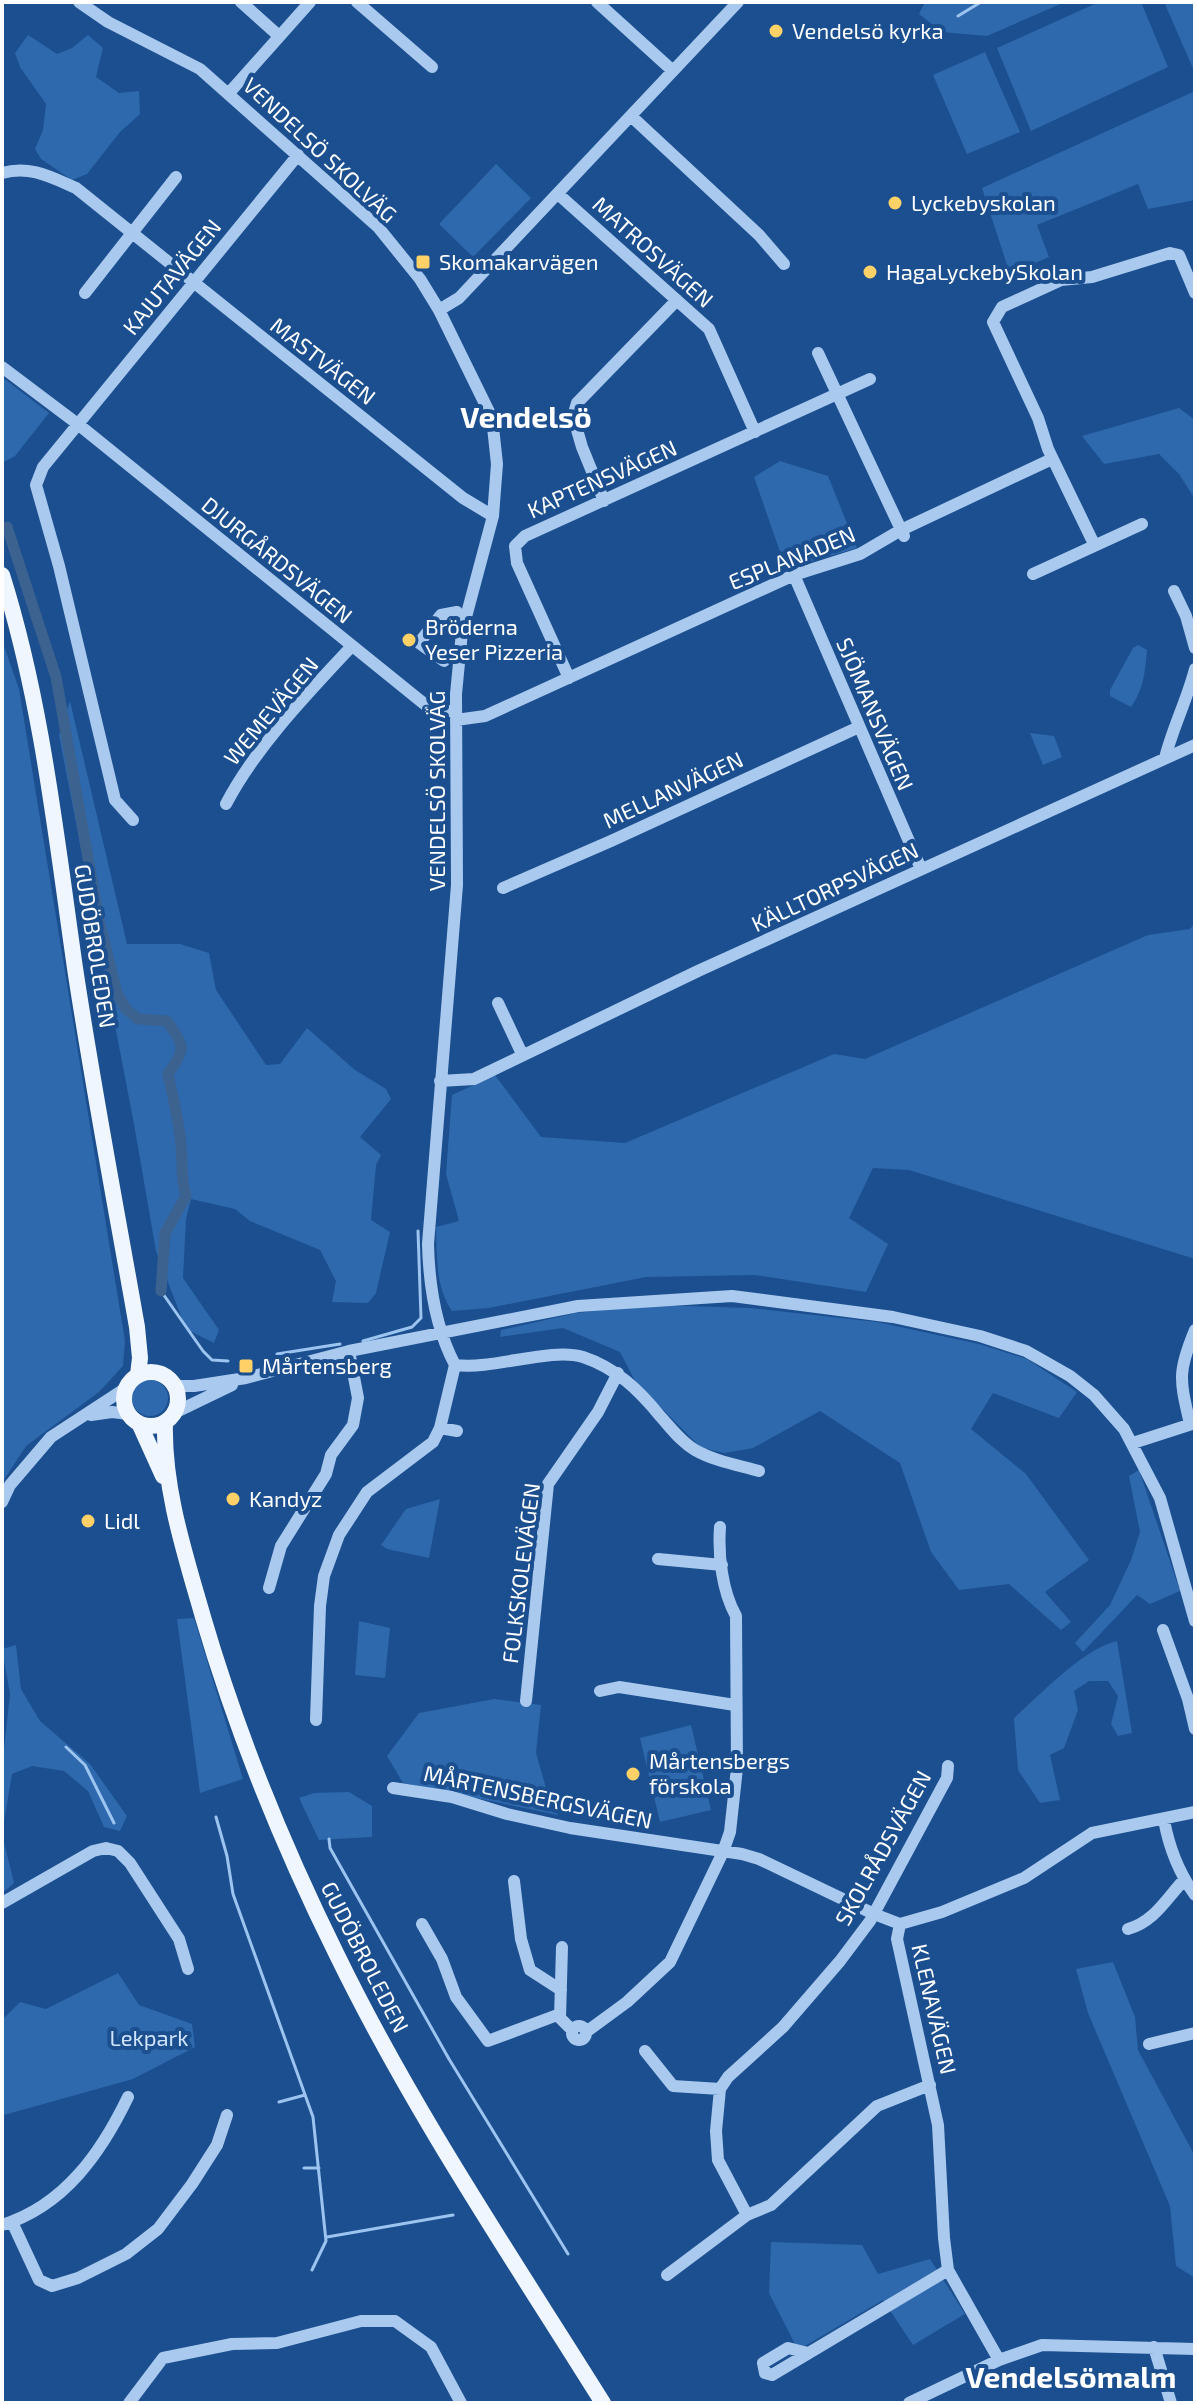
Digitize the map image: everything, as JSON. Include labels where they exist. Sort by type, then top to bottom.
[{"type":"main road","name":"GUDÖBROLEDEN","points":[[2,575],[43,746],[80,998],[137,1327],[138,1375]]},
{"type":"main road","name":"GUDÖBROLEDEN","points":[[137,1327],[161,1374]]},
{"type":"main road","points":[[145,1372],[161,1374],[175,1386],[177,1403],[169,1417],[148,1426],[134,1419],[124,1396],[126,1388],[145,1372]]},
{"type":"main road","name":"GUDÖBROLEDEN","points":[[169,1417],[165,1445],[171,1493],[193,1581],[238,1724],[284,1841],[332,1944],[425,2116],[603,2403]]},
{"type":"main road","name":"GUDÖBROLEDEN","points":[[134,1419],[171,1493]]},
{"type":"street","name":"VENDELSÖ SKOLVÄG","points":[[79,2],[108,22],[200,69],[229,93],[294,159],[378,227],[420,279],[439,310],[492,418],[497,464],[493,516],[462,632],[456,715],[457,885],[428,1244],[429,1275],[442,1333],[455,1365]]},
{"type":"street","points":[[241,2],[279,36]]},
{"type":"street","points":[[357,2],[432,67]]},
{"type":"street","points":[[597,2],[673,71]]},
{"type":"street","points":[[439,310],[459,298],[738,2]]},
{"type":"street","points":[[229,93],[308,3]]},
{"type":"street","points":[[631,116],[759,235],[784,264]]},
{"type":"street","name":"KAJUTAVÄGEN","points":[[79,425],[294,159]]},
{"type":"street","name":"MASTVÄGEN","points":[[2,173],[19,168],[36,171],[76,188],[463,498],[493,516]]},
{"type":"street","points":[[85,293],[176,177]]},
{"type":"street","name":"MATROSVÄGEN","points":[[558,194],[709,329],[755,432]]},
{"type":"street","points":[[1094,544],[1052,459],[1038,418],[993,322],[1002,307],[1061,280],[1092,277],[1170,253],[1179,255],[1191,276],[1195,293]]},
{"type":"street","points":[[604,501],[573,416],[577,403],[677,300]]},
{"type":"street","points":[[818,353],[903,533]]},
{"type":"street","name":"DJURGÅRDSVÄGEN","points":[[2,367],[79,425],[433,711],[456,715]]},
{"type":"street","name":"KAPTENSVÄGEN","points":[[569,678],[517,563],[515,546],[525,536],[870,379]]},
{"type":"street","points":[[79,425],[43,467],[36,485],[59,566],[115,800],[133,820]]},
{"type":"street","name":"ESPLANADEN","points":[[456,715],[485,716],[794,575],[860,554],[1052,459]]},
{"type":"street","points":[[1033,574],[1142,524]]},
{"type":"street","name":"SJÖMANSVÄGEN","points":[[794,575],[921,869]]},
{"type":"street","points":[[1174,591],[1186,616],[1195,648]]},
{"type":"street","points":[[444,661],[419,643],[441,615],[457,612]]},
{"type":"street","name":"WEMEVÄGEN","points":[[226,804],[237,782],[268,743],[351,647]]},
{"type":"street","points":[[1165,758],[1172,728],[1190,689],[1195,669]]},
{"type":"street","name":"MELLANVÄGEN","points":[[503,888],[859,727]]},
{"type":"street","name":"KÄLLTORPSVÄGEN","points":[[440,1081],[474,1079],[921,869],[1195,745]]},
{"type":"street","points":[[498,1003],[522,1054]]},
{"type":"street","points":[[175,1386],[246,1378],[349,1351],[578,1306],[732,1296],[893,1317],[980,1336],[1026,1351],[1070,1376],[1094,1395],[1133,1443],[1160,1498],[1195,1621]]},
{"type":"street","points":[[1133,1443],[1192,1423],[1180,1381],[1182,1364],[1195,1330]]},
{"type":"street","points":[[269,1588],[281,1546],[330,1479],[331,1455],[353,1425],[358,1398],[349,1351]]},
{"type":"street","points":[[316,1720],[320,1606],[324,1576],[339,1535],[367,1492],[433,1442],[440,1428],[455,1365],[474,1368],[549,1356],[579,1356],[618,1373],[643,1395],[680,1439],[695,1450],[759,1471]]},
{"type":"street","name":"FOLKSKOLEVÄGEN","points":[[526,1701],[548,1484],[598,1412],[618,1373]]},
{"type":"street","points":[[169,1417],[246,1378]]},
{"type":"street","points":[[2,1502],[10,1485],[51,1437],[126,1388]]},
{"type":"street","points":[[88,1415],[112,1412],[134,1419]]},
{"type":"street","points":[[440,1428],[457,1431]]},
{"type":"street","points":[[578,2034],[627,2002],[670,1962],[730,1832],[737,1768],[736,1616],[730,1605],[718,1552],[720,1527]]},
{"type":"street","points":[[658,1559],[722,1565]]},
{"type":"street","points":[[1163,1630],[1188,1699],[1195,1729]]},
{"type":"street","points":[[600,1691],[619,1687],[735,1705]]},
{"type":"street","name":"SKOLRÅDSVÄGEN","points":[[720,2089],[728,2077],[783,2027],[840,1961],[874,1914],[947,1778],[948,1766]]},
{"type":"street","name":"MÅRTENSBERGSVÄGEN","points":[[393,1788],[452,1797],[507,1814],[570,1828],[759,1859],[900,1924]]},
{"type":"street","name":"KLENAVÄGEN","points":[[999,2360],[948,2270],[938,2125],[897,1939],[900,1924],[942,1912],[1024,1878],[1092,1833],[1195,1812]]},
{"type":"street","points":[[1164,1820],[1170,1846],[1184,1880],[1195,1895]]},
{"type":"street","points":[[2,1903],[93,1851],[106,1848],[118,1851],[130,1863],[179,1939],[188,1969]]},
{"type":"street","points":[[1128,1929],[1143,1925],[1184,1880]]},
{"type":"street","points":[[514,1881],[521,1939],[530,1970],[561,1990]]},
{"type":"street","points":[[422,1924],[442,1959],[456,1997],[488,2041],[560,2014]]},
{"type":"street","points":[[562,1947],[560,2018],[578,2034],[581,2054]]},
{"type":"street","points":[[1149,2044],[1195,2033]]},
{"type":"street","points":[[645,2051],[673,2086],[720,2089],[716,2131],[718,2160],[747,2215]]},
{"type":"street","points":[[667,2275],[747,2215],[771,2205],[877,2106],[930,2085]]},
{"type":"street","points":[[128,2097],[91,2161],[78,2176],[57,2197],[7,2224],[39,2280],[52,2286],[78,2278],[126,2254],[158,2229],[217,2145],[227,2115]]},
{"type":"street","points":[[808,2353],[948,2270]]},
{"type":"street","points":[[129,2403],[163,2358],[232,2344],[277,2343],[361,2321],[395,2321],[431,2347],[461,2403]]},
{"type":"street","points":[[909,2403],[999,2360],[1042,2345],[1195,2349]]},
{"type":"street","points":[[1154,2347],[1171,2403]]},
{"type":"green space","points":[[925,2],[1065,2],[987,36],[942,32],[919,14]]},
{"type":"green space","points":[[1099,2],[1141,2],[1168,67],[1031,131],[997,48]]},
{"type":"green space","points":[[1164,2],[1195,2],[1195,73]]},
{"type":"green space","points":[[28,35],[57,54],[72,48],[88,35],[103,48],[96,77],[119,93],[139,91],[140,114],[120,132],[87,174],[72,180],[41,159],[35,149],[43,130],[46,104],[20,67],[15,53]]},
{"type":"green space","points":[[985,52],[1020,132],[967,154],[933,75]]},
{"type":"green space","points":[[1195,91],[1195,200],[1148,209],[1138,184],[1037,225],[1049,257],[1010,274],[982,188]]},
{"type":"green space","points":[[496,164],[531,198],[473,257],[439,224]]},
{"type":"green space","points":[[2,377],[49,413],[15,456],[2,463]]},
{"type":"green space","points":[[1179,408],[1195,420],[1195,499],[1179,474],[1159,454],[1104,464],[1082,436]]},
{"type":"green space","points":[[780,461],[828,476],[857,548],[787,572],[754,477]]},
{"type":"green space","points":[[2,640],[19,689],[125,1341],[123,1366],[99,1392],[26,1446],[2,1483]]},
{"type":"green space","points":[[1138,645],[1147,650],[1141,687],[1131,707],[1110,696],[1110,690],[1133,648]]},
{"type":"green space","points":[[70,701],[127,944],[180,944],[209,953],[216,990],[266,1065],[280,1064],[307,1028],[355,1070],[386,1089],[391,1099],[360,1137],[381,1155],[376,1165],[371,1220],[390,1232],[376,1293],[368,1303],[332,1302],[336,1281],[320,1250],[250,1221],[235,1209],[191,1199],[186,1219],[183,1278],[219,1330],[214,1343],[186,1329],[156,1251],[59,735]]},
{"type":"green space","points":[[1030,733],[1054,736],[1062,757],[1043,765]]},
{"type":"green space","points":[[1195,923],[1195,1259],[909,1170],[873,1168],[849,1218],[888,1244],[866,1292],[755,1275],[646,1277],[489,1308],[452,1311],[446,1301],[438,1270],[436,1227],[459,1221],[446,1174],[452,1095],[495,1075],[541,1137],[625,1143],[834,1054],[865,1059],[1148,935],[1190,929]]},
{"type":"green space","points":[[654,1305],[750,1308],[877,1322],[979,1344],[1027,1359],[1077,1392],[1059,1418],[993,1393],[971,1429],[1026,1474],[1089,1560],[1045,1592],[1071,1622],[1061,1630],[1009,1584],[959,1590],[931,1552],[900,1463],[820,1411],[753,1448],[725,1453],[701,1448],[635,1381],[620,1352],[563,1328],[500,1337],[501,1330],[576,1313]]},
{"type":"green space","points":[[150,1380],[162,1386],[168,1398],[162,1410],[150,1416],[138,1410],[132,1398],[138,1386]]},
{"type":"green space","points":[[1139,1470],[1180,1591],[1150,1604],[1137,1595],[1083,1652],[1075,1643],[1110,1605],[1140,1532],[1129,1476]]},
{"type":"green space","points":[[440,1499],[429,1558],[381,1545],[406,1509]]},
{"type":"green space","points":[[194,1618],[243,1779],[200,1793],[177,1619]]},
{"type":"green space","points":[[359,1621],[390,1628],[385,1678],[355,1675]]},
{"type":"green space","points":[[1117,1641],[1132,1733],[1118,1736],[1111,1724],[1118,1696],[1108,1681],[1089,1681],[1074,1691],[1078,1710],[1064,1748],[1050,1755],[1060,1800],[1040,1803],[1018,1770],[1014,1718],[1077,1662],[1104,1645]]},
{"type":"green space","points":[[16,1645],[21,1689],[40,1721],[90,1764],[127,1816],[120,1831],[104,1827],[88,1791],[64,1771],[32,1766],[12,1774],[2,1833],[2,1767],[10,1694],[2,1649]]},
{"type":"green space","points":[[494,1699],[541,1705],[536,1753],[548,1795],[558,1815],[403,1783],[387,1756],[419,1713]]},
{"type":"green space","points":[[691,1725],[711,1810],[660,1822],[640,1738]]},
{"type":"green space","points":[[349,1792],[372,1806],[372,1837],[319,1840],[299,1798],[314,1793]]},
{"type":"green space","points":[[2,1834],[14,1883],[5,1891],[2,1890]]},
{"type":"green space","points":[[1113,1962],[1135,2017],[1138,2050],[1195,2156],[1195,2278],[1176,2266],[1170,2206],[1088,2013],[1076,1969]]},
{"type":"green space","name":"Lekpark","points":[[118,1973],[139,2005],[192,2024],[195,2047],[133,2079],[4,2115],[2,2020],[20,2002],[46,2009]]},
{"type":"green space","points":[[771,2242],[862,2245],[878,2274],[930,2259],[965,2314],[913,2345],[883,2300],[798,2350],[769,2293]]},
{"type":"waterway","points":[[958,16],[981,2]]},
{"type":"waterway","points":[[7,527],[56,677],[99,920],[117,993],[126,1009],[138,1019],[167,1021],[180,1042],[180,1053],[168,1074],[179,1127],[186,1196],[165,1233],[161,1291]]},
{"type":"waterway","points":[[363,1341],[412,1327],[421,1318],[418,1231]]},
{"type":"waterway","points":[[161,1291],[203,1351],[212,1360],[228,1361]]},
{"type":"waterway","points":[[277,1354],[340,1344]]},
{"type":"waterway","points":[[66,1747],[85,1765],[114,1823]]},
{"type":"waterway","points":[[216,1817],[233,1894],[313,2117],[326,2241],[312,2270]]},
{"type":"waterway","points":[[329,1839],[330,1848],[449,2059],[568,2254]]},
{"type":"waterway","points":[[279,2102],[305,2095]]},
{"type":"waterway","points":[[304,2168],[319,2168]]},
{"type":"waterway","points":[[327,2237],[453,2215]]},
{"type":"place","name":"Vendelsö kyrka","points":[[776,31]]},
{"type":"place","name":"Lyckebyskolan","points":[[895,203]]},
{"type":"place","name":"Skomakarvägen","points":[[423,262]]},
{"type":"place","name":"HagaLyckebySkolan","points":[[870,272]]},
{"type":"place","name":"Bröderna Yeser Pizzeria","points":[[409,640]]},
{"type":"place","name":"Mårtensberg","points":[[246,1366]]},
{"type":"place","name":"Kandyz","points":[[233,1499]]},
{"type":"place","name":"Lidl","points":[[88,1521]]},
{"type":"place","name":"Mårtensbergs förskola","points":[[633,1774]]},
{"type":"district","name":"Vendelsö","points":[[526,418]]},
{"type":"district","name":"Vendelsömalm","points":[[1071,2378]]}]
